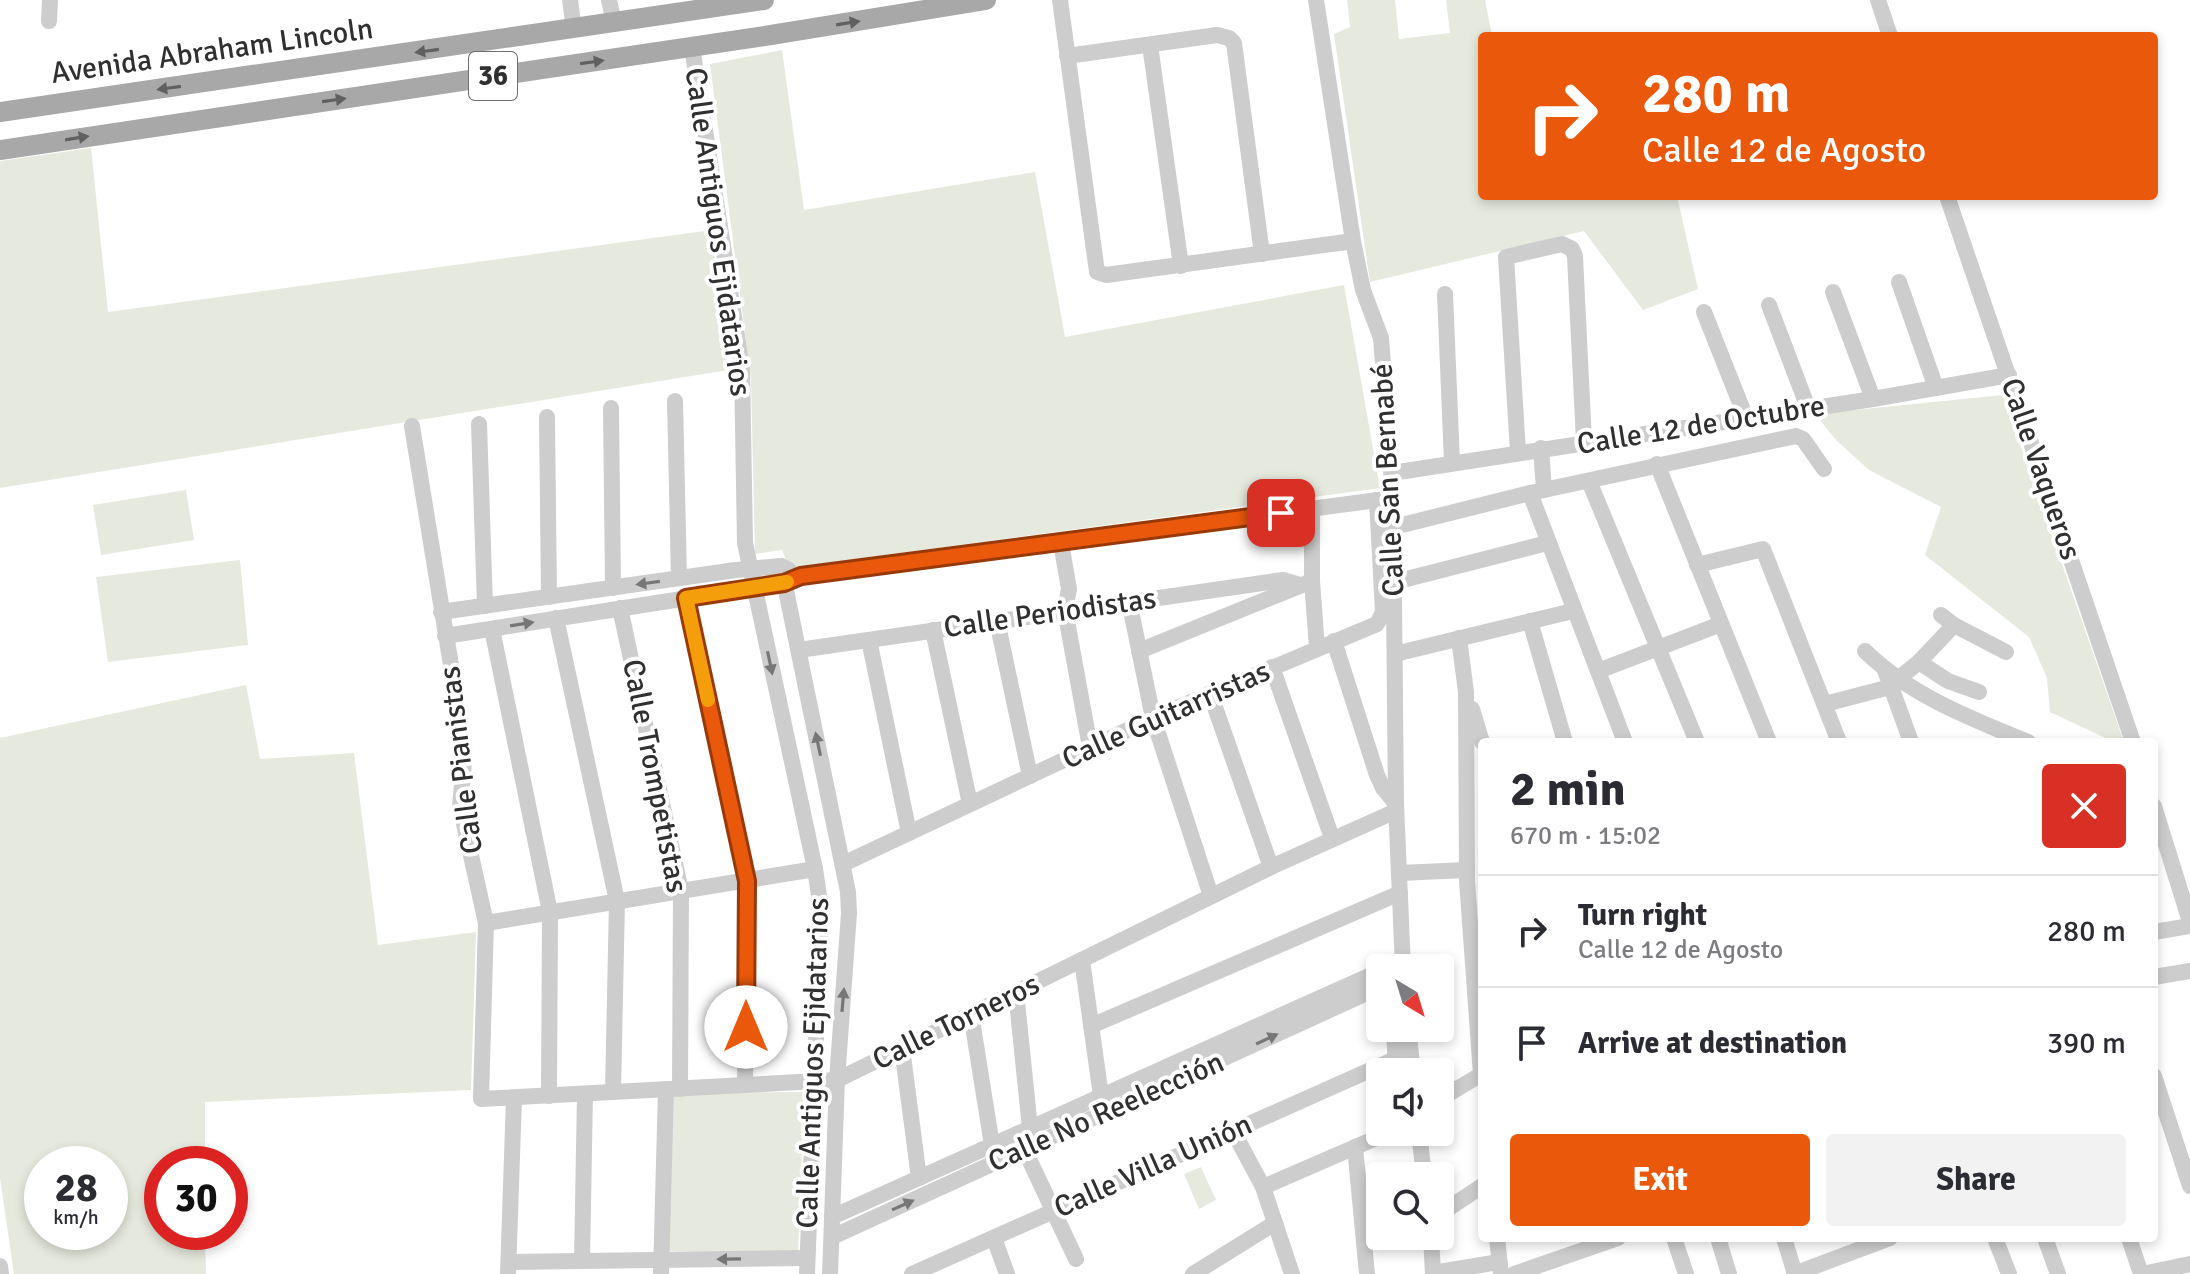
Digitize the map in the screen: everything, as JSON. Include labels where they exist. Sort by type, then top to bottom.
[{"type":"main road","name":"Avenida Abraham Lincoln","points":[[4,110],[764,0]]},
{"type":"main road","name":"36","points":[[0,150],[986,0]]},
{"type":"street","points":[[49,21],[50,0]]},
{"type":"street","points":[[570,0],[574,29]]},
{"type":"street","points":[[609,0],[614,23]]},
{"type":"street","points":[[1060,0],[1097,272],[1106,275],[1181,266],[1353,241]]},
{"type":"street","name":"Calle San Bernabé","points":[[1316,0],[1361,283],[1381,338],[1392,473],[1385,499],[1394,527],[1396,808],[1400,893],[1394,954]]},
{"type":"street","points":[[1878,0],[1889,32]]},
{"type":"street","points":[[1067,56],[1217,35],[1234,43],[1262,254]]},
{"type":"street","points":[[1150,45],[1181,266]]},
{"type":"street","name":"Calle Antiguos Ejidatarios","points":[[692,47],[742,368],[745,543],[821,909],[807,1266]]},
{"type":"street","name":"Calle Vaqueros","points":[[1948,200],[2132,738]]},
{"type":"street","points":[[1518,452],[1506,257],[1562,244],[1574,253],[1584,442]]},
{"type":"street","points":[[1899,282],[1936,388]]},
{"type":"street","points":[[1833,292],[1873,399]]},
{"type":"street","points":[[1445,294],[1452,462]]},
{"type":"street","points":[[1769,305],[1808,408]]},
{"type":"street","points":[[1704,312],[1746,418]]},
{"type":"street","name":"Calle 12 de Octubre","points":[[1392,473],[2009,375]]},
{"type":"street","points":[[675,401],[679,578]]},
{"type":"street","points":[[611,408],[613,588]]},
{"type":"street","points":[[547,417],[549,597]]},
{"type":"street","points":[[479,424],[485,606]]},
{"type":"street","name":"Calle Pianistas","points":[[412,426],[466,758],[460,806],[486,923],[481,1099]]},
{"type":"street","points":[[1394,527],[1657,464],[1796,436],[1803,439],[1824,469]]},
{"type":"street","points":[[1541,448],[1537,492],[1547,543],[1623,738]]},
{"type":"street","points":[[1657,464],[1767,738]]},
{"type":"street","points":[[1589,481],[1695,738]]},
{"type":"street","points":[[441,612],[750,569],[801,576],[1385,499]]},
{"type":"street","name":"Calle Guitarristas","points":[[843,864],[1153,718],[1371,628],[1381,619],[1385,499]]},
{"type":"street","points":[[1312,508],[1306,583],[1317,648]]},
{"type":"street","points":[[1061,543],[1069,589],[1065,610],[1090,747]]},
{"type":"street","points":[[1395,582],[1547,543]]},
{"type":"street","points":[[1697,565],[1763,549],[1838,738]]},
{"type":"street","points":[[445,636],[754,587],[783,575]]},
{"type":"street","name":"Calle Antiguos Ejidatarios","points":[[783,575],[843,864],[849,913],[837,1080],[830,1274]]},
{"type":"street","name":"Calle Periodistas","points":[[799,650],[1283,580],[1306,583]]},
{"type":"street","points":[[1139,651],[1306,583]]},
{"type":"street","points":[[686,598],[747,881],[745,1085]]},
{"type":"street","points":[[1129,601],[1153,718],[1211,896]]},
{"type":"street","name":"Calle Trompetistas","points":[[620,608],[681,891],[673,1089],[661,1267]]},
{"type":"street","points":[[1395,654],[1573,611]]},
{"type":"street","points":[[556,618],[617,901],[613,1092]]},
{"type":"street","points":[[1825,704],[1891,679],[1919,662],[1948,620],[2006,652]]},
{"type":"street","points":[[997,621],[1030,776]]},
{"type":"street","points":[[1530,621],[1564,738]]},
{"type":"street","points":[[1598,671],[1721,624]]},
{"type":"street","points":[[492,629],[550,912],[549,1096]]},
{"type":"street","points":[[933,630],[970,804]]},
{"type":"street","points":[[1459,638],[1466,692],[1478,1009]]},
{"type":"street","points":[[869,640],[909,833]]},
{"type":"street","points":[[1334,641],[1377,775],[1396,808]]},
{"type":"street","points":[[1865,651],[1891,679],[2019,738]]},
{"type":"street","points":[[1919,662],[1948,681],[1979,692]]},
{"type":"street","points":[[1272,667],[1332,838]]},
{"type":"street","points":[[1891,679],[1910,738]]},
{"type":"street","points":[[1466,692],[1481,738]]},
{"type":"street","points":[[1210,693],[1271,867]]},
{"type":"street","points":[[1977,720],[1983,738]]},
{"type":"street","name":"Calle Torneros","points":[[481,1099],[837,1080],[1396,808]]},
{"type":"street","points":[[2158,834],[2162,861],[2190,924],[2158,931]]},
{"type":"street","points":[[486,923],[815,869]]},
{"type":"street","points":[[1399,873],[1472,879]]},
{"type":"street","points":[[1091,1026],[1400,893]]},
{"type":"street","points":[[1082,960],[1101,1096]]},
{"type":"street","points":[[2158,976],[2190,971]]},
{"type":"street","name":"Calle No Reelección","points":[[832,1217],[1366,979]]},
{"type":"street","points":[[1016,992],[1030,1128],[1027,1148],[1031,1165],[1076,1259]]},
{"type":"street","name":"Calle No Reelección","points":[[832,1237],[1366,993]]},
{"type":"street","points":[[971,1014],[992,1145]]},
{"type":"street","points":[[902,1048],[919,1178]]},
{"type":"street","points":[[1454,1090],[1478,1076]]},
{"type":"street","name":"Calle Villa Unión","points":[[912,1274],[931,1270],[994,1238],[1233,1131],[1366,1077]]},
{"type":"street","points":[[2158,1088],[2190,1186]]},
{"type":"street","points":[[582,1261],[585,1094]]},
{"type":"street","points":[[514,1098],[508,1268],[582,1261],[661,1267],[807,1266]]},
{"type":"street","points":[[1233,1131],[1263,1187],[1292,1274]]},
{"type":"street","points":[[1263,1187],[1366,1142]]},
{"type":"street","points":[[1355,1147],[1367,1274]]},
{"type":"street","points":[[1454,1205],[1478,1189]]},
{"type":"street","points":[[1193,1274],[1275,1223]]},
{"type":"street","points":[[994,1238],[1007,1274]]},
{"type":"street","points":[[1432,1250],[1433,1274],[1500,1268],[1497,1242]]},
{"type":"street","points":[[1514,1274],[1606,1242]]},
{"type":"street","points":[[1675,1242],[1686,1274]]},
{"type":"street","points":[[1719,1242],[1729,1274]]},
{"type":"street","points":[[1785,1242],[1795,1274],[1856,1244]]},
{"type":"street","points":[[1997,1242],[2009,1274]]},
{"type":"street","points":[[2046,1242],[2058,1274]]},
{"type":"street","points":[[2130,1242],[2142,1274],[2171,1271],[2190,1264]]},
{"type":"street","points":[[0,1266],[1,1274]]},
{"type":"shaded area","points":[[1347,0],[1395,0],[1399,39],[1450,33],[1446,0],[1485,0],[1491,32],[1478,32],[1478,200],[1678,200],[1698,289],[1643,310],[1584,231],[1370,282],[1334,34],[1350,27]]},
{"type":"shaded area","points":[[782,50],[804,210],[1035,172],[1065,337],[1344,285],[1380,488],[789,568],[782,550],[755,554],[751,379],[710,64]]},
{"type":"shaded area","points":[[91,148],[108,312],[712,230],[728,370],[0,488],[0,161]]},
{"type":"shaded area","points":[[2003,395],[2123,738],[2105,738],[2050,712],[2047,678],[2029,637],[1925,555],[1941,507],[1869,470],[1836,440],[1815,414]]},
{"type":"shaded area","points":[[186,490],[194,540],[101,555],[93,505]]},
{"type":"shaded area","points":[[240,560],[248,645],[108,662],[96,577]]},
{"type":"shaded area","points":[[246,685],[260,759],[354,753],[378,945],[476,932],[471,1090],[205,1102],[205,1146],[144,1146],[144,1250],[205,1250],[206,1274],[14,1274],[0,1178],[0,738]]},
{"type":"shaded area","points":[[804,1092],[798,1254],[669,1251],[673,1093]]},
{"type":"shaded area","points":[[1201,1167],[1216,1200],[1199,1209],[1184,1174]]},
{"type":"slow traffic","points":[[708,700],[686,598],[787,582]]},
{"type":"route","points":[[746,1027],[747,881],[686,598],[784,583],[801,576],[1281,513]]}]
